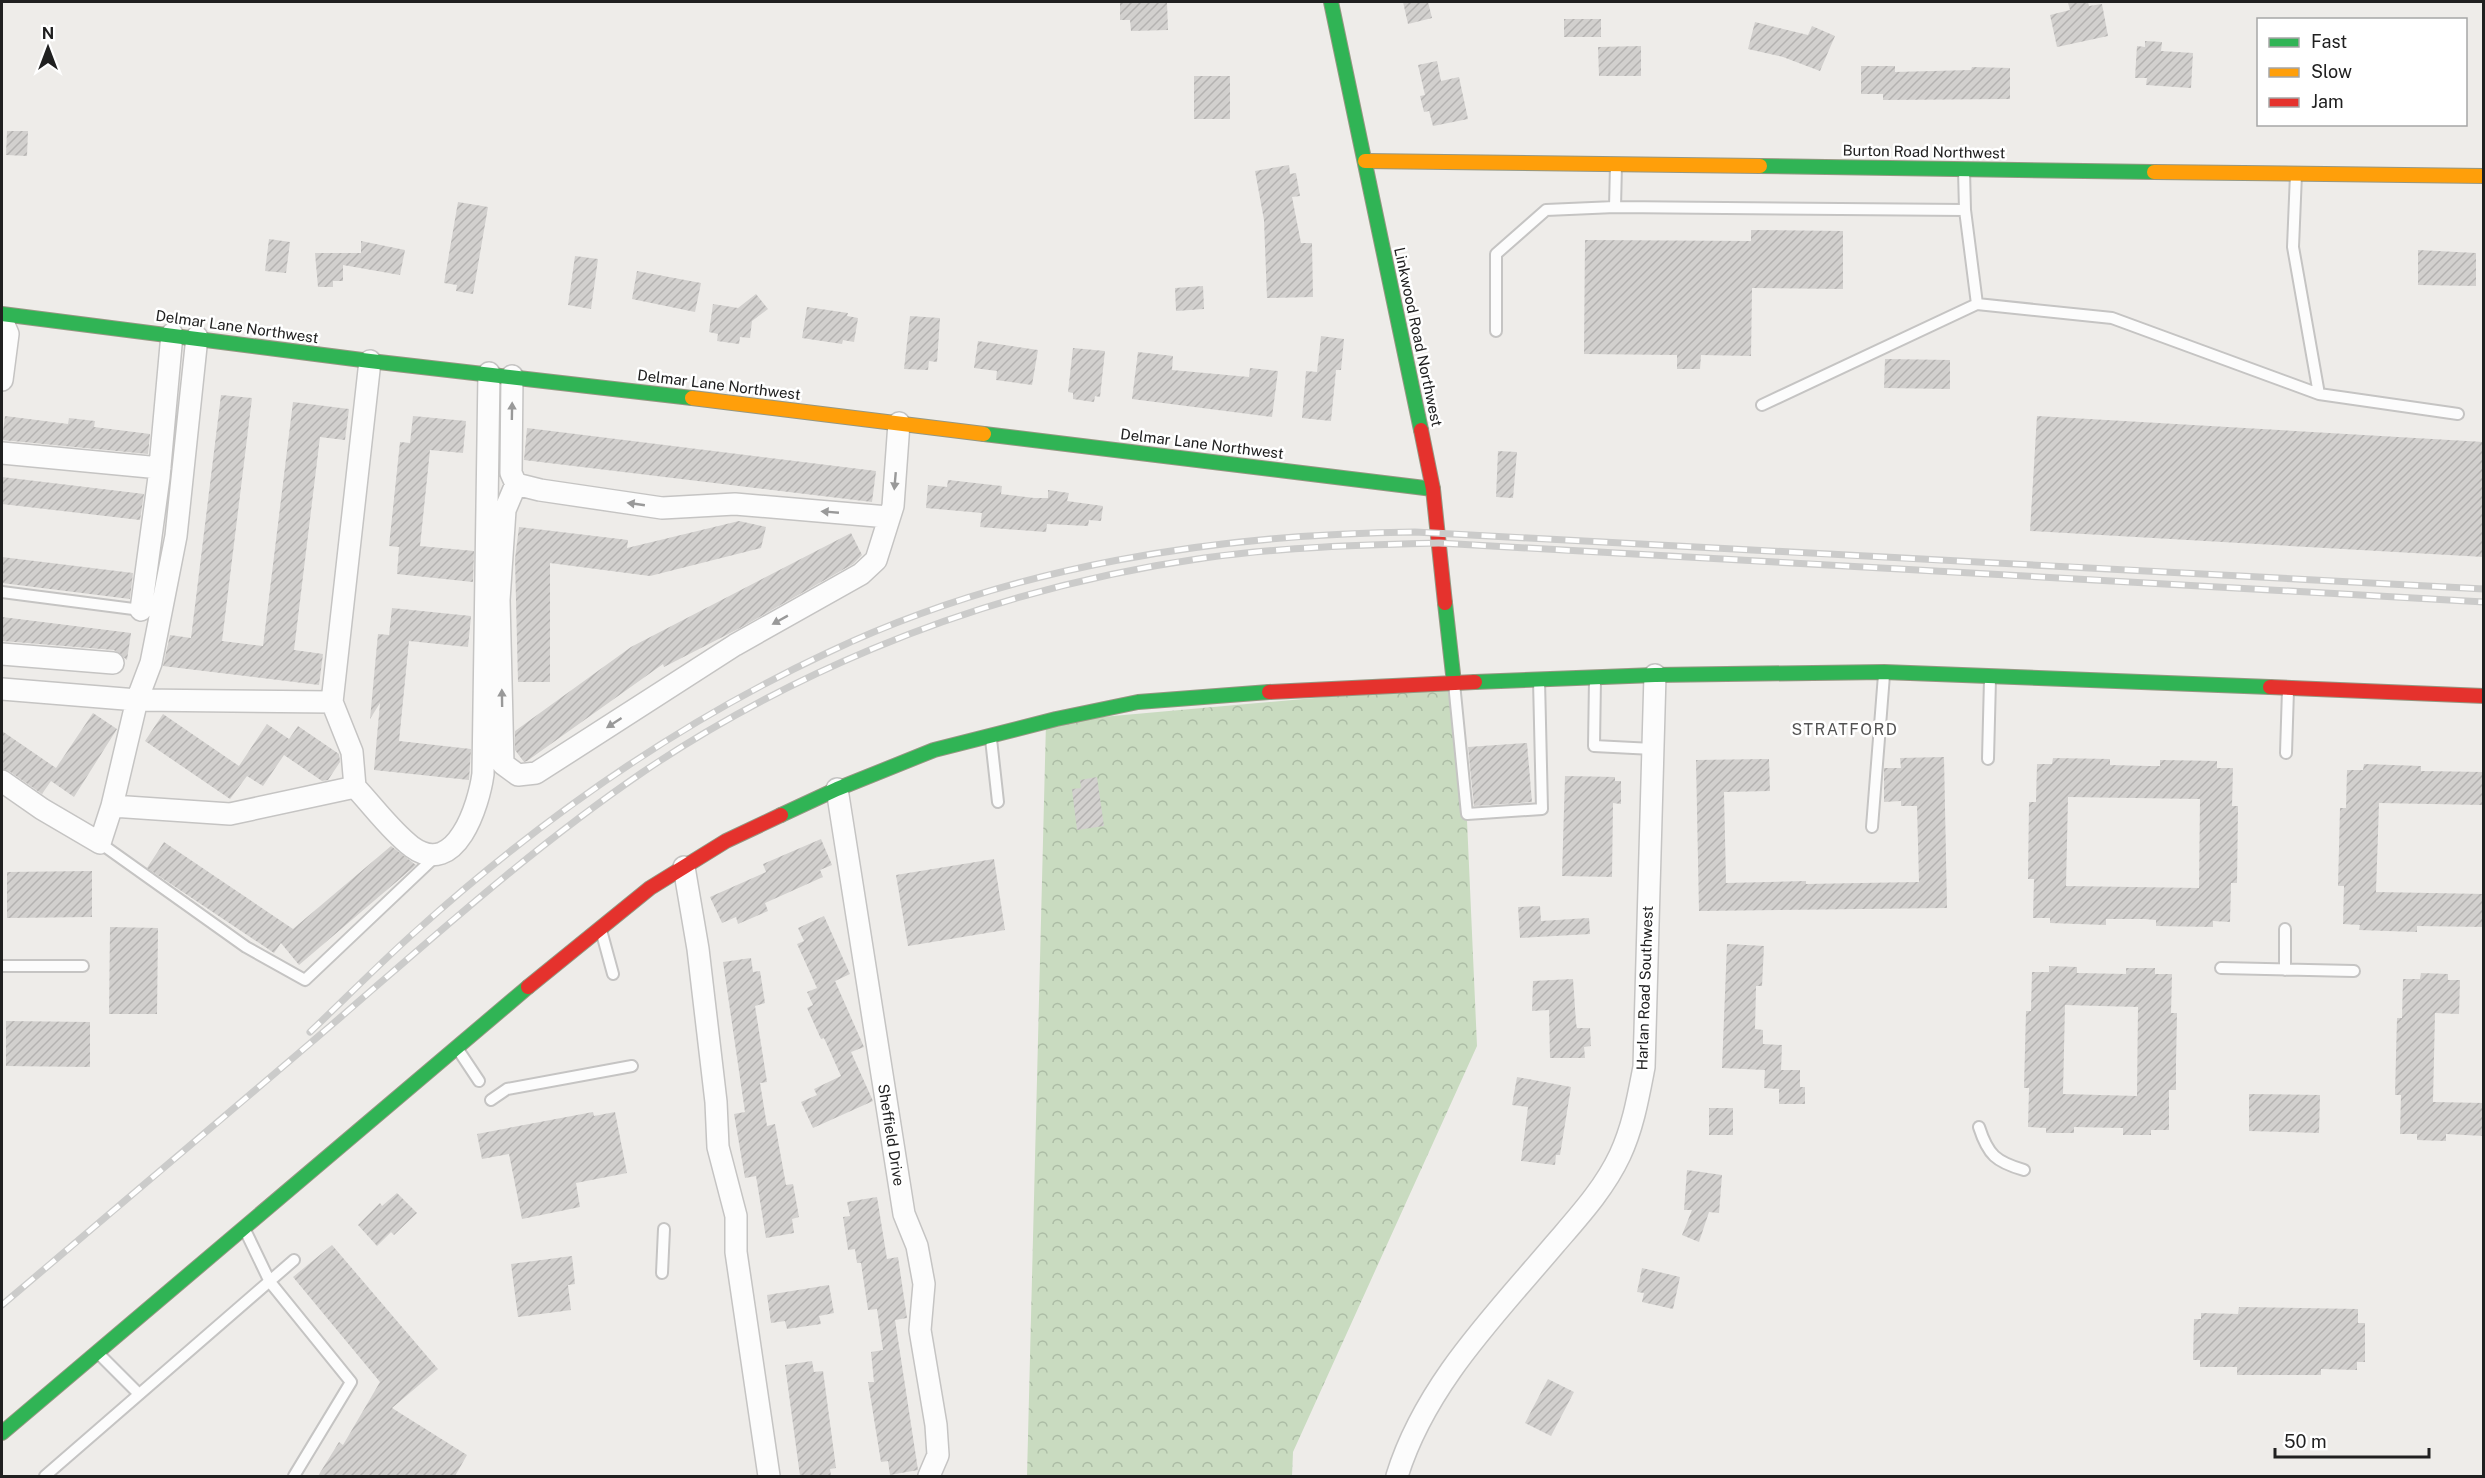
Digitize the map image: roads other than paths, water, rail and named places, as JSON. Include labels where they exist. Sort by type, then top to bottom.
[{"type":"street","name":"Linkwood Road Northwest","points":[[1331,2],[1433,489],[1454,683]]},
{"type":"street","name":"Burton Road Northwest","points":[[1365,161],[2484,176]]},
{"type":"street","name":"Delmar Lane Northwest","points":[[2,314],[197,337],[370,361],[489,373],[1433,489]]},
{"type":"street","points":[[2,320],[8,334],[2,380]]},
{"type":"street","points":[[141,610],[160,468],[172,334]]},
{"type":"street","points":[[2,781],[42,809],[100,843],[112,806],[137,700],[151,663],[176,536],[197,337]]},
{"type":"street","points":[[370,361],[332,702],[352,752],[355,787],[412,847],[427,854],[439,853],[454,846],[468,828],[480,798],[483,774],[489,373]]},
{"type":"street","points":[[512,376],[511,473],[516,484],[505,510],[499,600],[503,764],[518,775],[536,773],[735,645],[861,574],[876,560],[893,506],[899,423]]},
{"type":"street","points":[[2,453],[160,468]]},
{"type":"street","points":[[516,484],[540,490],[662,508],[735,504],[888,517]]},
{"type":"street","points":[[2,654],[113,663]]},
{"type":"street","points":[[2,1433],[456,1047],[600,926],[650,888],[726,841],[837,789],[934,750],[1056,718],[1138,702],[1219,694],[1654,675],[1884,672],[2484,696]]},
{"type":"street","name":"Harlan Road Southwest","points":[[1397,1476],[1416,1428],[1459,1358],[1598,1192],[1620,1156],[1634,1121],[1644,1067],[1654,675]]},
{"type":"street","points":[[2,689],[137,700],[332,702]]},
{"type":"street","points":[[112,806],[230,814],[355,787]]},
{"type":"street","name":"Sheffield Drive","points":[[837,789],[904,1214],[917,1246],[924,1284],[920,1330],[936,1425],[938,1455],[929,1476]]},
{"type":"street","points":[[684,867],[698,949],[716,1102],[718,1147],[736,1216],[736,1252],[769,1476]]},
{"type":"lane","points":[[1615,207],[1616,165]]},
{"type":"lane","points":[[1964,169],[1965,210],[1977,304]]},
{"type":"lane","points":[[2296,174],[2293,247],[2319,394]]},
{"type":"lane","points":[[1496,331],[1496,254],[1546,210],[1615,207],[1965,210]]},
{"type":"lane","points":[[1762,405],[1977,304],[2112,318],[2319,394],[2458,414]]},
{"type":"lane","points":[[2,592],[141,610]]},
{"type":"lane","points":[[1872,827],[1884,672]]},
{"type":"lane","points":[[1988,759],[1990,675]]},
{"type":"lane","points":[[1595,678],[1594,746],[1653,749]]},
{"type":"lane","points":[[1454,683],[1467,814],[1542,810],[1539,680]]},
{"type":"lane","points":[[2286,753],[2288,687]]},
{"type":"lane","points":[[990,736],[998,802]]},
{"type":"lane","points":[[100,843],[246,947],[305,980],[439,853]]},
{"type":"lane","points":[[600,926],[613,974]]},
{"type":"lane","points":[[2285,929],[2285,970]]},
{"type":"lane","points":[[2,966],[83,966]]},
{"type":"lane","points":[[2221,968],[2354,971]]},
{"type":"lane","points":[[456,1047],[479,1080]]},
{"type":"lane","points":[[491,1100],[507,1089],[632,1066]]},
{"type":"lane","points":[[1979,1127],[1985,1147],[2003,1164],[2024,1170]]},
{"type":"lane","points":[[244,1227],[270,1282],[351,1382],[294,1476]]},
{"type":"lane","points":[[662,1273],[664,1229]]},
{"type":"lane","points":[[45,1476],[294,1260]]},
{"type":"lane","points":[[97,1352],[139,1394]]},
{"type":"railway","points":[[310,1032],[388,956],[510,851],[612,777],[718,710],[829,652],[898,622],[969,597],[1116,560],[1190,548],[1265,540],[1340,534],[1415,532],[2484,589]]},
{"type":"railway","points":[[2,1305],[526,859],[643,772],[726,721],[842,662],[952,618],[1035,593],[1119,573],[1233,554],[1321,547],[1439,543],[2484,602]]},
{"type":"district","name":"STRATFORD","points":[[1845,729]]}]
